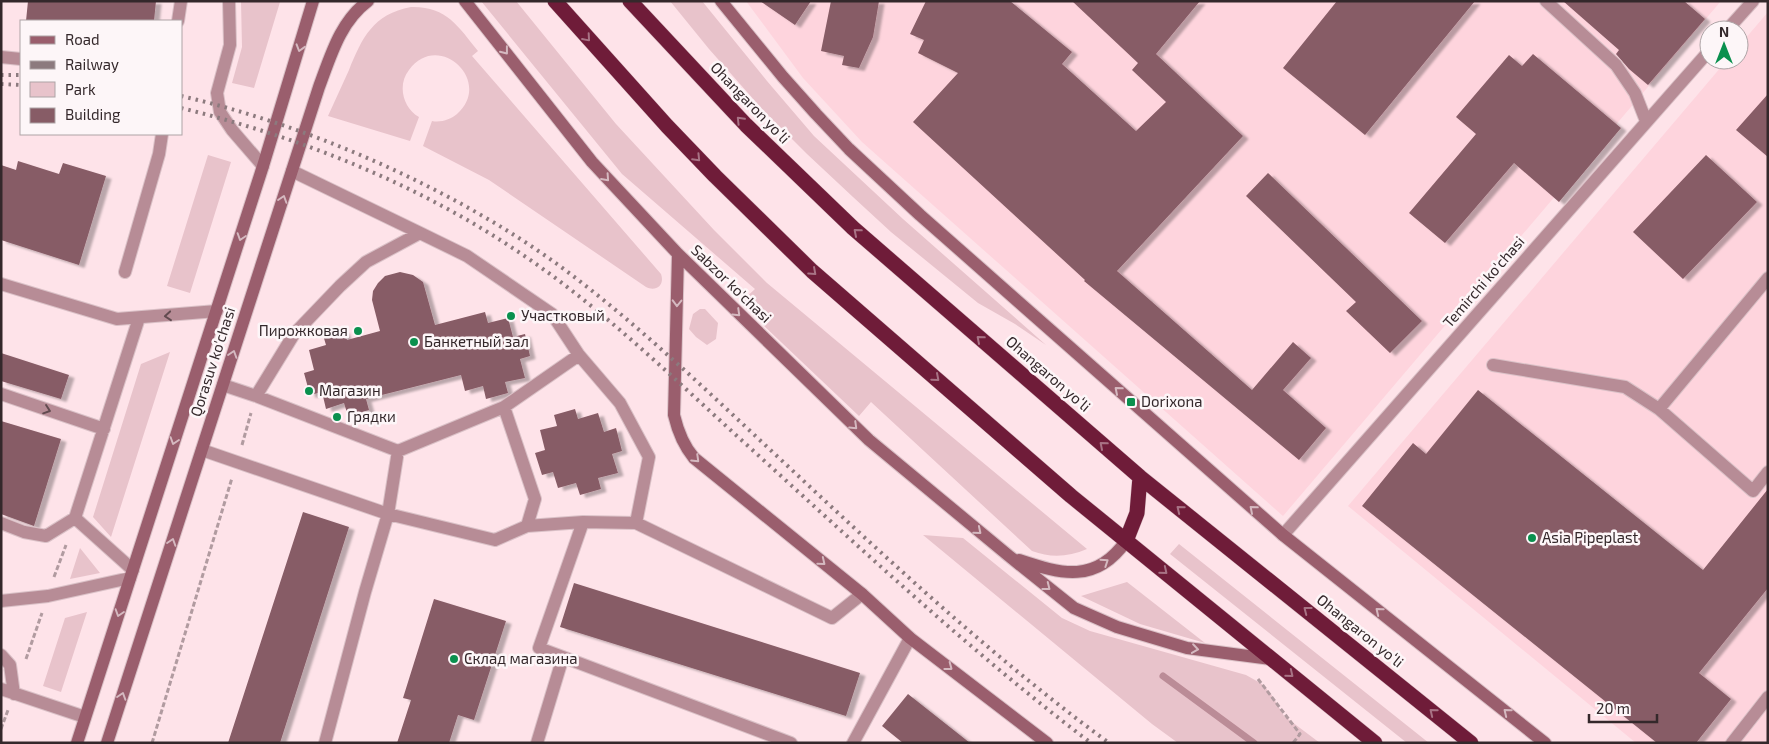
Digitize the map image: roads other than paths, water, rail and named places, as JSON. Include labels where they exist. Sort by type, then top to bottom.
[{"type":"highway","points":[[555,1],[667,126],[812,271],[1071,496],[1375,743]]},
{"type":"highway","name":"Ohangaron yoʻli","points":[[630,1],[746,125],[828,205],[1140,477],[1471,743]]},
{"type":"highway","points":[[1126,541],[1137,512],[1140,477]]},
{"type":"main road","name":"Qorasuv ko'chasi","points":[[77,743],[217,311],[313,1]]},
{"type":"main road","name":"Qorasuv ko'chasi","points":[[108,743],[319,86],[339,37],[352,15],[368,1]]},
{"type":"main road","points":[[458,1],[475,12]]},
{"type":"main road","name":"Sabzor ko'chasi","points":[[465,1],[592,162],[678,254],[869,440],[1009,556],[1074,608],[1117,627],[1187,648],[1271,659]]},
{"type":"main road","name":"Ohangaron yoʻli","points":[[721,1],[783,78],[876,176],[1283,535],[1545,743]]},
{"type":"main road","points":[[678,254],[674,415],[680,438],[694,458],[862,594],[910,638],[1047,743]]},
{"type":"main road","points":[[1009,556],[1059,572],[1075,573],[1096,568],[1105,563],[1126,541]]},
{"type":"lane","points":[[178,20],[181,1]]},
{"type":"lane","points":[[229,1],[230,45],[217,93],[220,112],[232,130],[263,166]]},
{"type":"lane","points":[[1546,1],[1616,65],[1635,93],[1646,121]]},
{"type":"lane","points":[[1736,20],[1753,1]]},
{"type":"lane","points":[[1,57],[20,59]]},
{"type":"lane","name":"Temirchi ko'chasi","points":[[1283,535],[1699,62]]},
{"type":"lane","points":[[125,272],[159,154],[162,135]]},
{"type":"lane","points":[[292,171],[467,256],[552,314],[579,355],[620,403],[650,457],[636,523]]},
{"type":"lane","points":[[256,396],[294,334],[340,286],[366,262],[420,233]]},
{"type":"lane","points":[[1658,408],[1768,278]]},
{"type":"lane","points":[[1,284],[117,319],[217,311]]},
{"type":"lane","points":[[1,523],[24,532],[46,536],[75,518],[139,318]]},
{"type":"lane","points":[[223,386],[256,396],[398,450],[504,407],[579,355]]},
{"type":"lane","points":[[1493,365],[1625,387],[1658,408],[1753,491],[1768,472]]},
{"type":"lane","points":[[1,394],[104,429]]},
{"type":"lane","points":[[504,407],[536,499],[527,526]]},
{"type":"lane","points":[[202,450],[388,514],[495,540],[527,526],[583,522],[636,523],[832,618],[862,594]]},
{"type":"lane","points":[[325,743],[388,514],[398,450]]},
{"type":"lane","points":[[75,518],[131,574]]},
{"type":"lane","points":[[583,522],[539,648],[792,743]]},
{"type":"lane","points":[[1,601],[48,596],[131,574]]},
{"type":"lane","points":[[853,743],[910,638]]},
{"type":"lane","points":[[1,655],[10,665],[14,694]]},
{"type":"lane","points":[[537,743],[562,657]]},
{"type":"lane","points":[[1,689],[85,717]]},
{"type":"lane","points":[[1732,743],[1768,697]]},
{"type":"waterway","points":[[1163,676],[1254,743]]},
{"type":"railway","points":[[1,75],[20,75]]},
{"type":"railway","points":[[1,84],[20,85]]},
{"type":"railway","points":[[182,96],[229,108],[279,124],[377,162],[472,210],[516,236],[557,264],[615,309],[725,407],[939,605],[1023,676],[1109,743]]},
{"type":"railway","points":[[182,108],[269,133],[355,165],[438,204],[517,251],[575,293],[631,339],[955,632],[1091,743]]},
{"type":"place","name":"Участковый","points":[[511,316]]},
{"type":"place","name":"Пирожковая","points":[[358,331]]},
{"type":"place","name":"Банкетный зал","points":[[414,342]]},
{"type":"place","name":"Магазин","points":[[309,391]]},
{"type":"place","name":"Dorixona","points":[[1131,402]]},
{"type":"place","name":"Грядки","points":[[337,417]]},
{"type":"place","name":"Asia Pipeplast","points":[[1532,538]]},
{"type":"place","name":"Склад магазина","points":[[454,659]]}]
